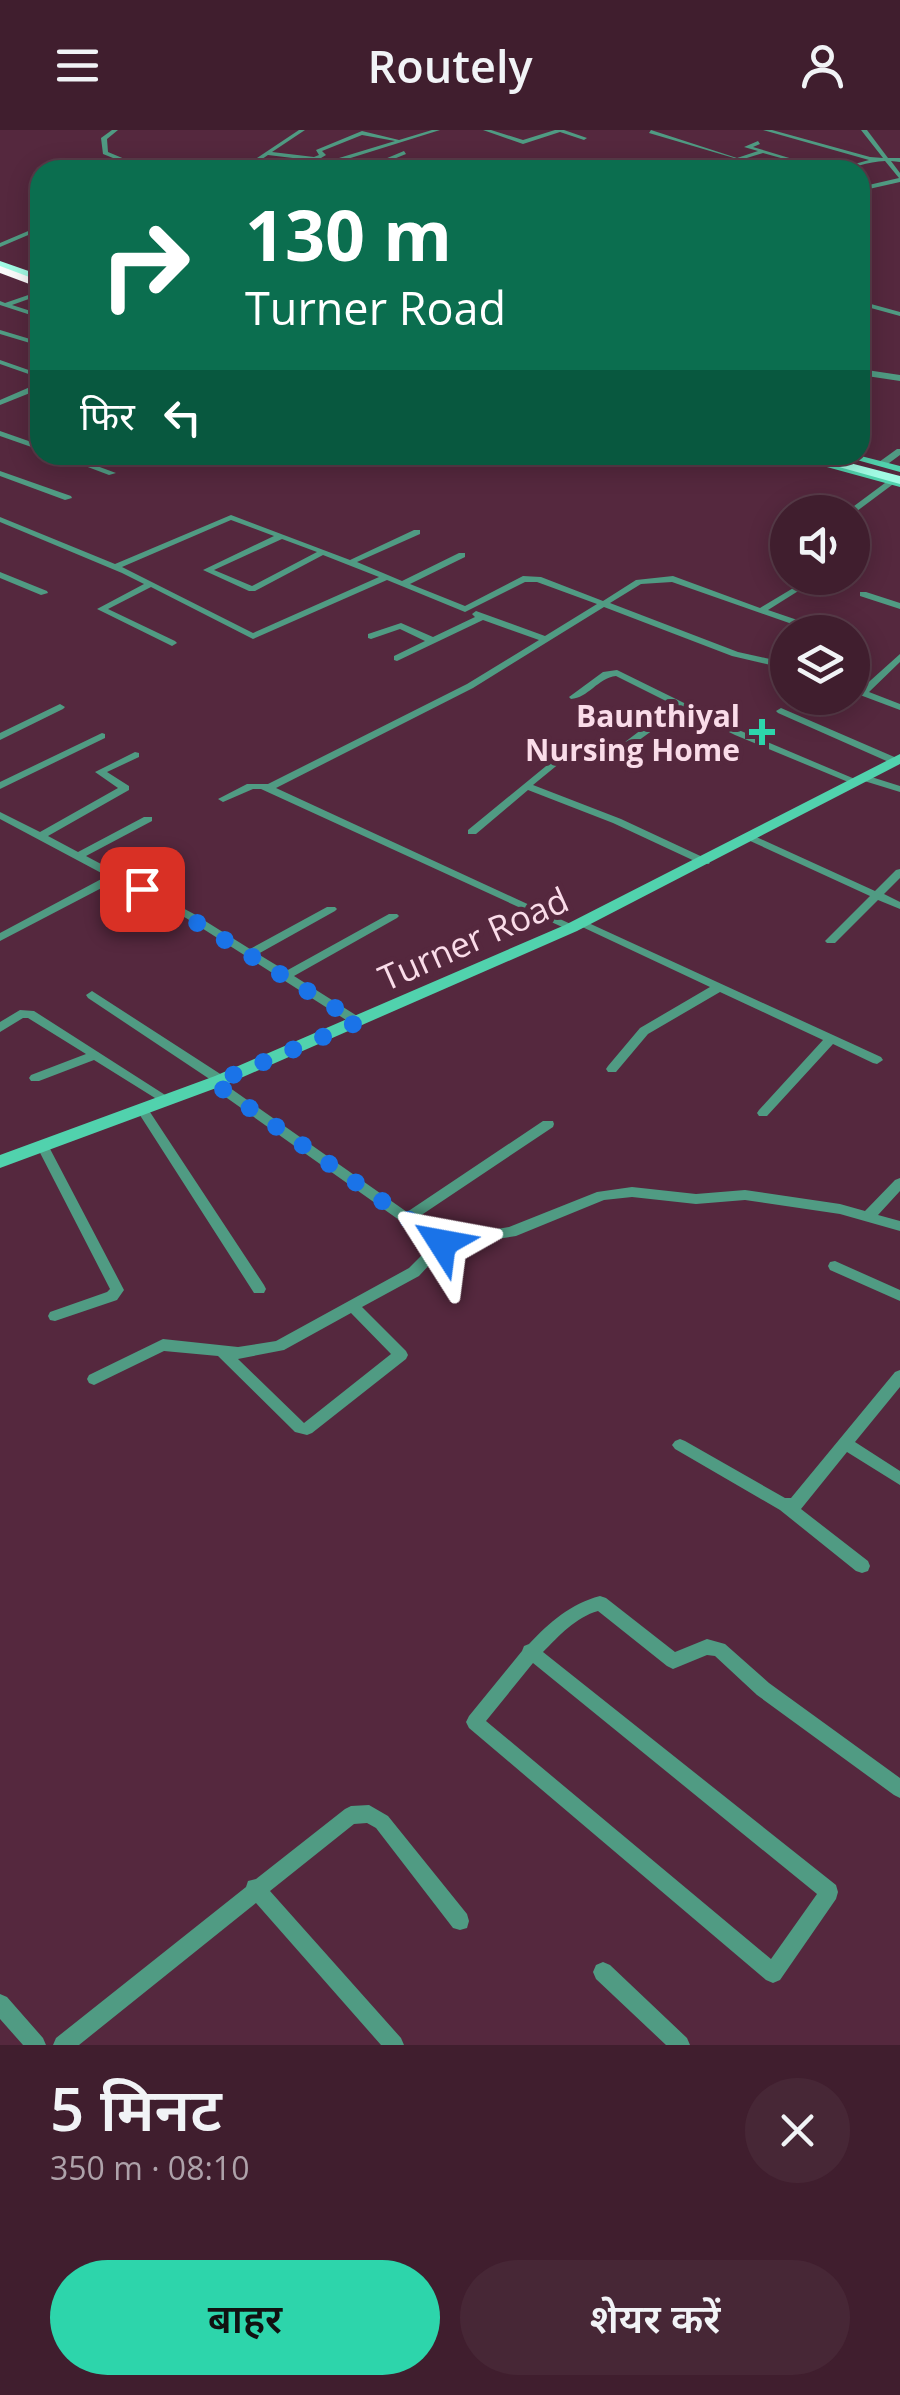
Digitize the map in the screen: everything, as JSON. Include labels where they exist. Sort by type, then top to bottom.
[{"type":"highway","points":[[0,266],[30,278]]},
{"type":"highway","points":[[844,465],[898,478]]},
{"type":"highway","points":[[855,465],[898,478]]},
{"type":"main road","points":[[870,461],[882,464],[898,478]]},
{"type":"main road","points":[[836,465],[898,478]]},
{"type":"main road","name":"Turner Road","points":[[0,1162],[217,1082],[576,926],[898,759]]},
{"type":"street","points":[[115,130],[104,138],[104,152],[124,160]]},
{"type":"street","points":[[257,160],[302,130]]},
{"type":"street","points":[[340,160],[437,130]]},
{"type":"street","points":[[486,130],[522,142],[560,130],[584,138]]},
{"type":"street","points":[[864,130],[879,160],[900,178]]},
{"type":"street","points":[[773,131],[879,160]]},
{"type":"street","points":[[267,153],[312,160],[324,155],[318,151],[362,132],[399,140]]},
{"type":"street","points":[[651,132],[737,158]]},
{"type":"street","points":[[758,142],[748,146],[794,160]]},
{"type":"street","points":[[728,160],[762,151]]},
{"type":"street","points":[[388,160],[404,153]]},
{"type":"street","points":[[870,162],[900,160]]},
{"type":"street","points":[[870,187],[900,178]]},
{"type":"street","points":[[0,245],[30,232]]},
{"type":"street","points":[[2,305],[30,297]]},
{"type":"street","points":[[2,305],[30,313]]},
{"type":"street","points":[[870,306],[900,314]]},
{"type":"street","points":[[0,332],[30,341]]},
{"type":"street","points":[[2,365],[30,373]]},
{"type":"street","points":[[870,374],[900,378]]},
{"type":"street","points":[[0,399],[30,390]]},
{"type":"street","points":[[0,433],[30,444]]},
{"type":"street","points":[[882,464],[900,451]]},
{"type":"street","points":[[87,465],[112,474]]},
{"type":"street","points":[[0,473],[68,498]]},
{"type":"street","points":[[870,498],[898,478]]},
{"type":"street","points":[[115,566],[227,517],[320,554],[353,561],[482,617],[545,639]]},
{"type":"street","points":[[0,519],[115,566],[253,636],[386,577]]},
{"type":"street","points":[[353,561],[417,532]]},
{"type":"street","points":[[280,537],[207,570],[252,589],[320,554]]},
{"type":"street","points":[[402,584],[462,555]]},
{"type":"street","points":[[0,575],[44,593]]},
{"type":"street","points":[[465,610],[530,578],[736,654],[770,662]]},
{"type":"street","points":[[268,788],[470,686],[632,585],[656,578],[674,579],[771,615]]},
{"type":"street","points":[[150,584],[100,609],[172,643]]},
{"type":"street","points":[[762,612],[788,595]]},
{"type":"street","points":[[866,595],[900,606]]},
{"type":"street","points":[[397,658],[482,617]]},
{"type":"street","points":[[372,636],[401,626],[433,640]]},
{"type":"street","points":[[870,681],[900,657]]},
{"type":"street","points":[[574,697],[613,672],[861,780],[900,789]]},
{"type":"street","points":[[870,695],[900,708]]},
{"type":"street","points":[[628,744],[682,704]]},
{"type":"street","points":[[0,736],[60,708]]},
{"type":"street","points":[[792,715],[898,759]]},
{"type":"street","points":[[0,786],[102,736]]},
{"type":"street","points":[[40,836],[125,789],[100,772],[135,755]]},
{"type":"street","points":[[472,832],[562,756]]},
{"type":"street","points":[[223,799],[251,786],[268,788],[877,1060]]},
{"type":"street","points":[[526,786],[617,820],[705,862]]},
{"type":"street","points":[[0,814],[118,875],[358,1022]]},
{"type":"street","points":[[80,856],[148,819]]},
{"type":"street","points":[[752,838],[900,906]]},
{"type":"street","points":[[831,942],[874,894],[900,872]]},
{"type":"street","points":[[0,938],[118,875]]},
{"type":"street","points":[[250,954],[331,909]]},
{"type":"street","points":[[286,976],[392,916]]},
{"type":"street","points":[[612,1069],[644,1031],[719,987]]},
{"type":"street","points":[[92,996],[442,1243]]},
{"type":"street","points":[[0,1028],[20,1014],[30,1014],[167,1100]]},
{"type":"street","points":[[763,1113],[831,1039]]},
{"type":"street","points":[[35,1078],[96,1055]]},
{"type":"street","points":[[142,1109],[259,1290]]},
{"type":"street","points":[[406,1219],[548,1124]]},
{"type":"street","points":[[42,1145],[117,1290],[112,1296],[55,1316]]},
{"type":"street","points":[[869,1216],[900,1183]]},
{"type":"street","points":[[94,1379],[163,1345],[222,1352],[279,1346],[414,1272],[442,1243],[511,1232],[614,1193],[696,1200],[745,1195],[869,1216],[900,1226]]},
{"type":"street","points":[[836,1266],[900,1296]]},
{"type":"street","points":[[222,1352],[300,1428],[307,1429],[400,1356],[400,1349],[354,1308]]},
{"type":"street","points":[[785,1505],[795,1505],[900,1376]]},
{"type":"street","points":[[846,1444],[900,1479]]},
{"type":"street","points":[[680,1445],[785,1505],[862,1566]]},
{"type":"street","points":[[530,1650],[829,1892],[773,1973],[475,1722],[530,1650],[588,1606],[604,1604],[673,1661],[707,1647],[718,1649],[762,1689],[900,1789]]},
{"type":"street","points":[[62,2045],[338,1821],[369,1814],[382,1822],[460,1920]]},
{"type":"street","points":[[255,1888],[394,2045]]},
{"type":"street","points":[[603,1972],[680,2045]]},
{"type":"street","points":[[0,2004],[36,2045]]},
{"type":"place","name":"Baunthiyal Nursing Home","points":[[762,732]]},
{"type":"route","points":[[142,889],[358,1022],[214,1083],[417,1230],[442,1243]]}]
